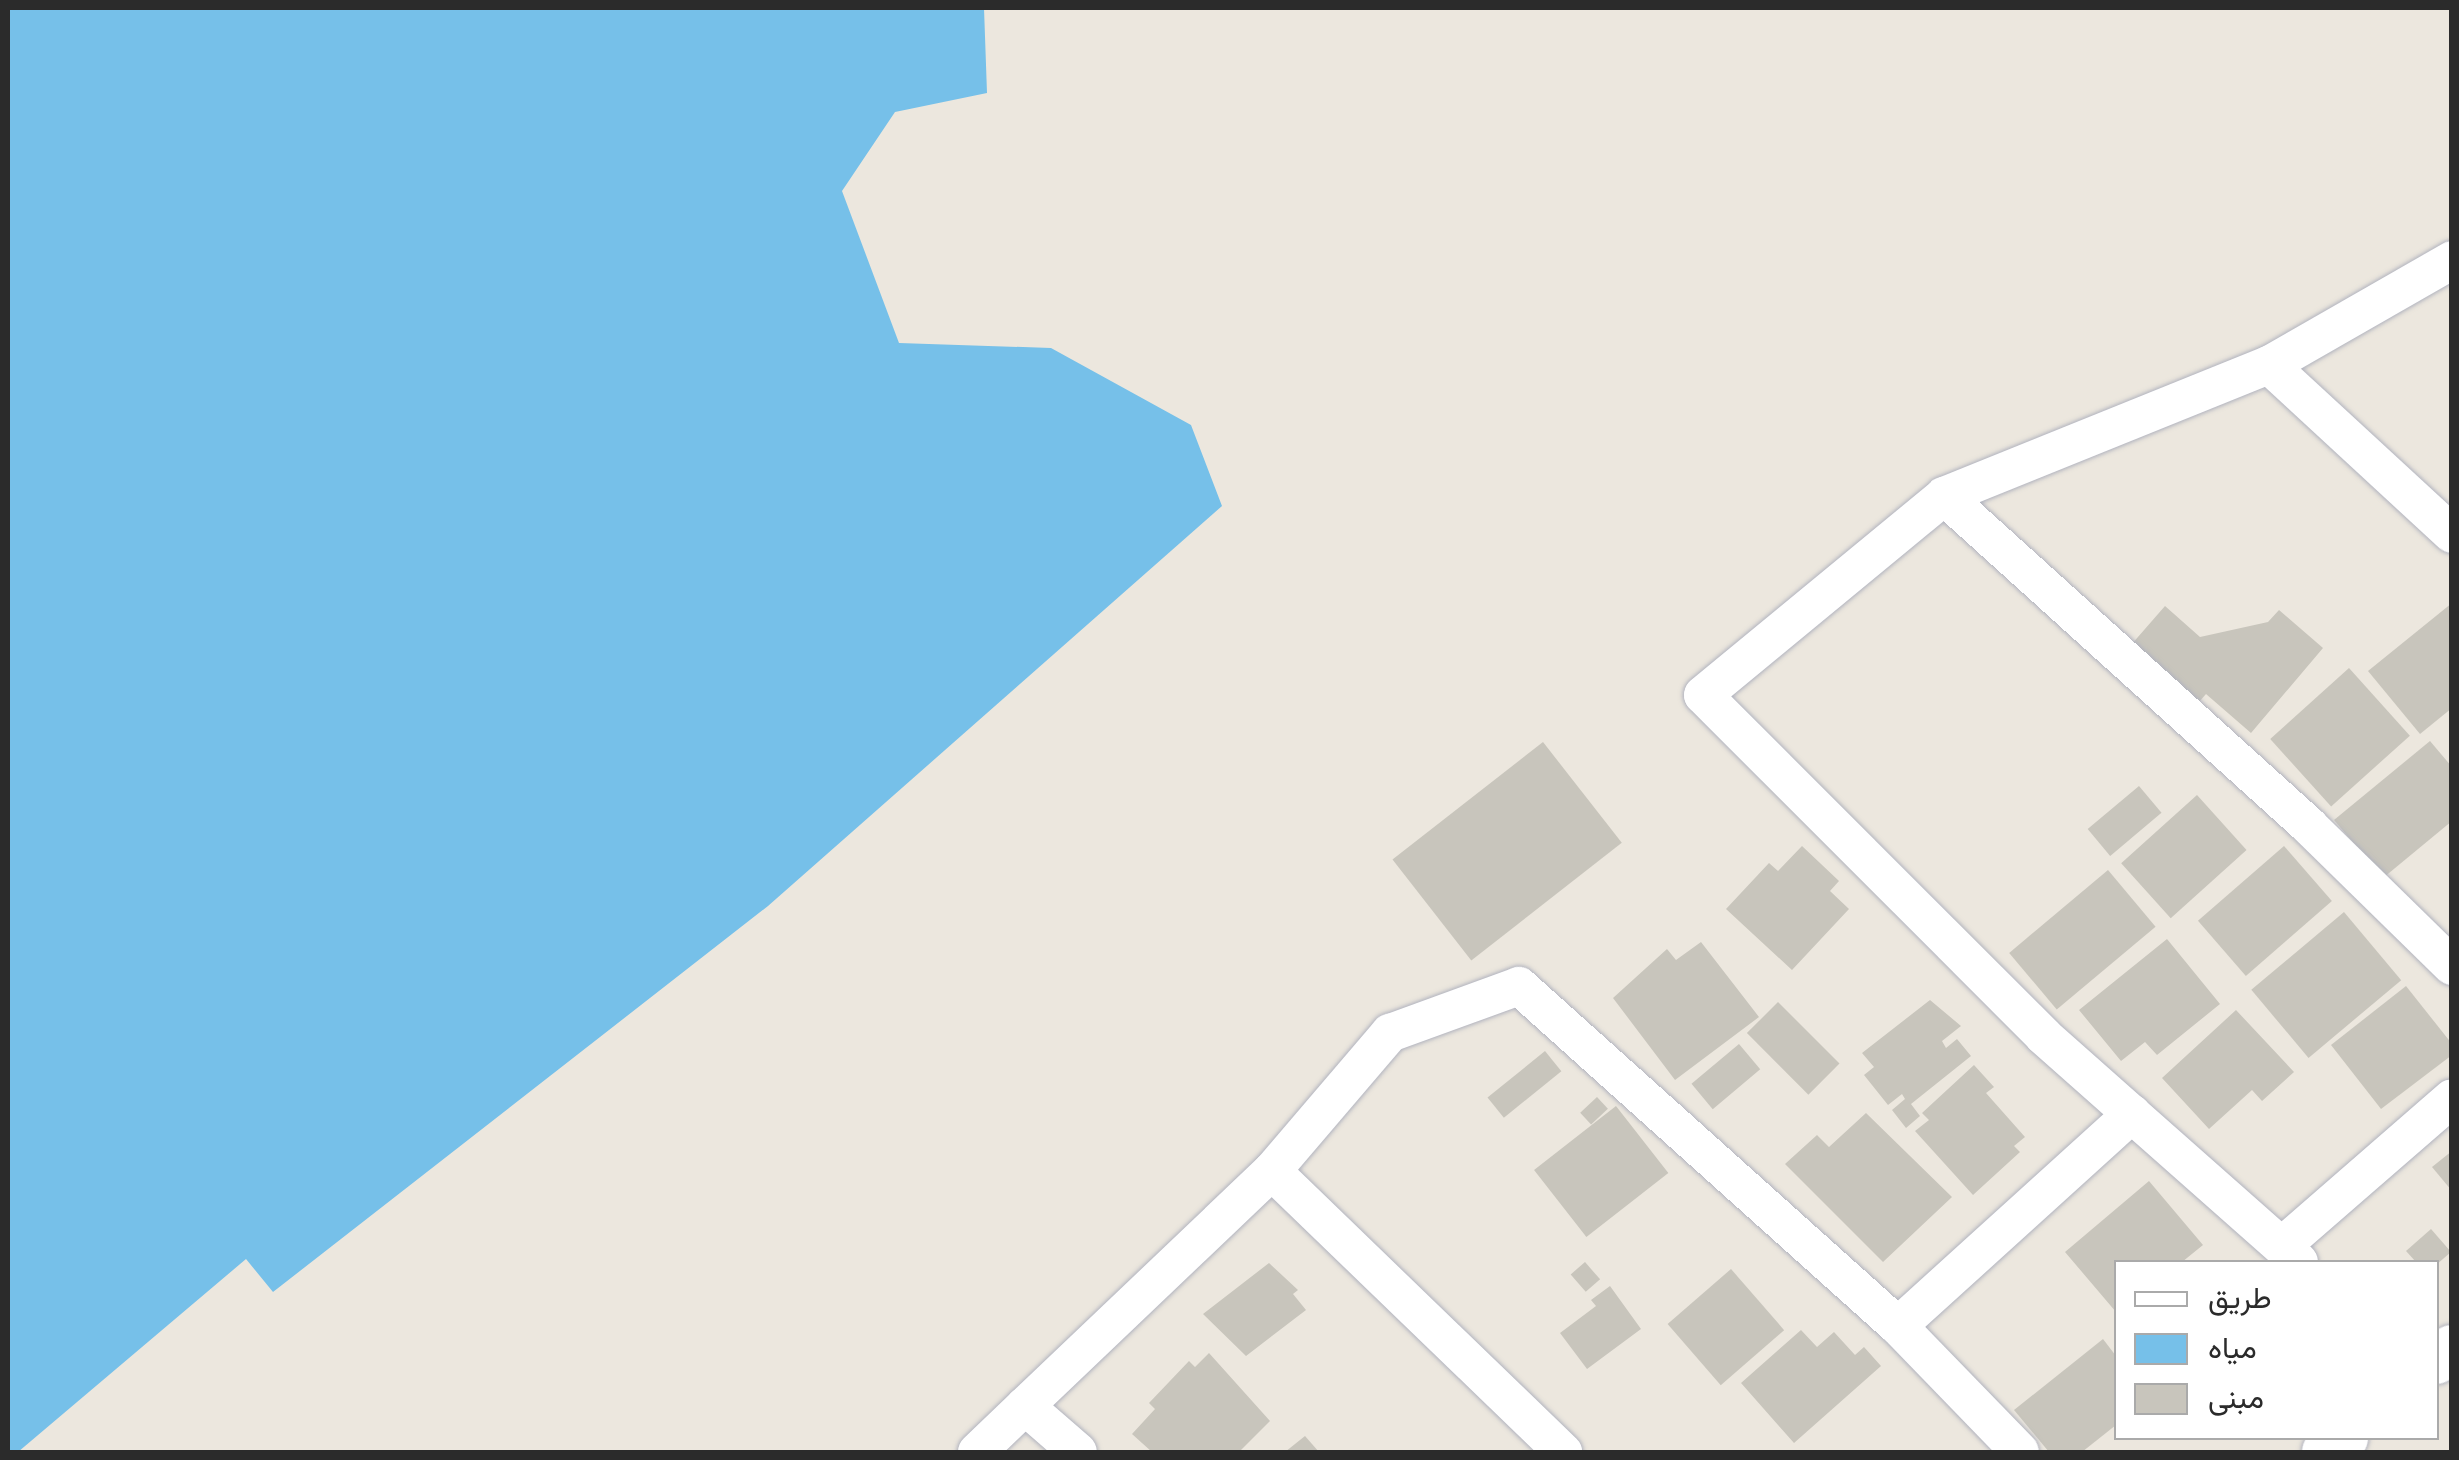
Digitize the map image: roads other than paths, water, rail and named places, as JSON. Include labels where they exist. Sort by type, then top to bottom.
[{"type":"street","points":[[2452,260],[2269,365],[1944,496],[1703,695],[2044,1036],[2291,1254],[2452,1098]]},
{"type":"street","points":[[2269,365],[2452,534]]},
{"type":"street","points":[[1944,496],[2309,826],[2452,966]]},
{"type":"street","points":[[977,1452],[1272,1171],[1390,1033],[1518,986],[1898,1326],[2020,1452]]},
{"type":"street","points":[[1898,1326],[2132,1114]]},
{"type":"street","points":[[1272,1171],[1562,1452]]},
{"type":"street","points":[[1024,1406],[1078,1452]]},
{"type":"water","points":[[8,8],[984,8],[987,93],[895,112],[842,191],[899,343],[1051,348],[1191,425],[1222,506],[768,906],[273,1292],[246,1259],[18,1452],[8,1452]]}]
